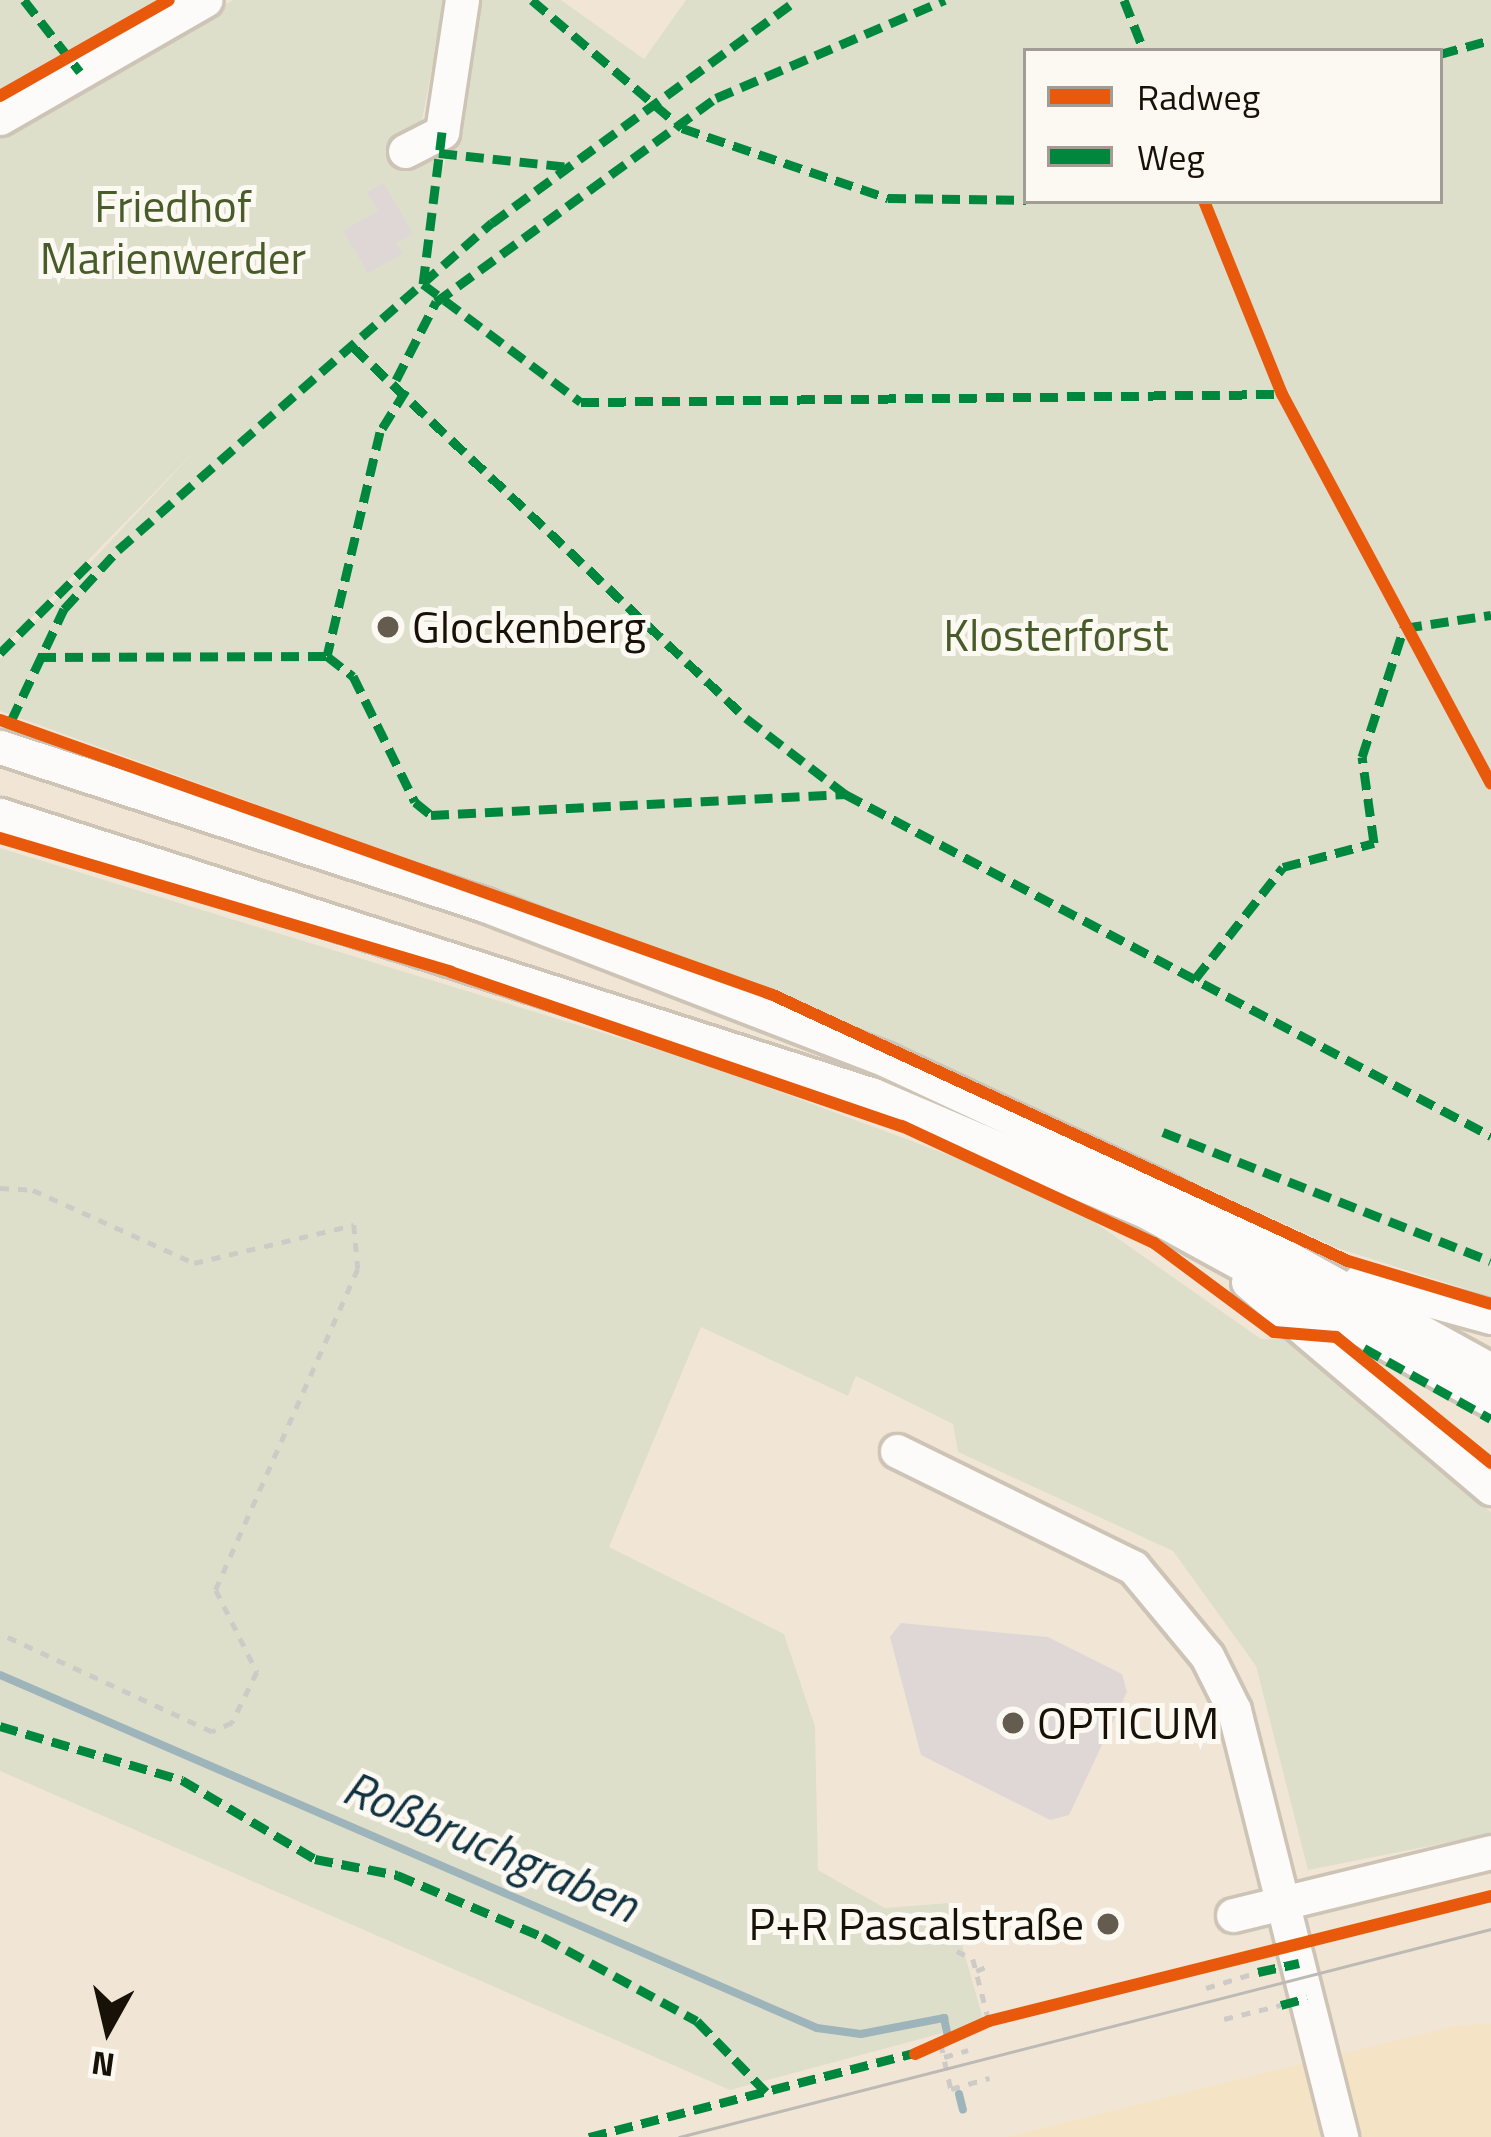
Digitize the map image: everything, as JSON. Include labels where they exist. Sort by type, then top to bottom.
[{"type":"street","points":[[0,118],[205,0]]},
{"type":"street","points":[[405,152],[442,132],[462,0]]},
{"type":"street","points":[[0,747],[625,955],[1006,1114],[1312,1268],[1491,1370]]},
{"type":"street","points":[[0,814],[752,1052],[1148,1212],[1491,1400]]},
{"type":"street","points":[[1148,1212],[1320,1336],[1491,1488]]},
{"type":"street","points":[[1312,1268],[1491,1317]]},
{"type":"street","points":[[897,1451],[1100,1548],[1174,1611],[1234,1710],[1341,2137]]},
{"type":"street","points":[[1233,1915],[1491,1852]]},
{"type":"path","points":[[0,1188],[33,1190],[194,1263],[354,1226],[358,1269],[216,1590],[257,1672],[232,1723],[212,1732],[0,1634]]},
{"type":"path","points":[[957,1951],[976,1971],[989,2021]]},
{"type":"path","points":[[976,1971],[991,1966]]},
{"type":"path","points":[[1206,1988],[1258,1972]]},
{"type":"path","points":[[1224,2019],[1280,2005]]},
{"type":"path","points":[[941,2044],[952,2089],[989,2078]]},
{"type":"path","points":[[944,2057],[968,2050]]},
{"type":"shaded area","points":[[1491,2024],[1491,2137],[1006,2137],[1459,2025]]},
{"type":"green space","points":[[0,0],[161,0],[0,93]]},
{"type":"green space","name":"Klosterforst","points":[[233,0],[445,0],[421,126],[444,167],[471,0],[561,0],[644,59],[686,0],[1491,0],[1491,1297],[1337,1248],[773,992],[0,711],[0,659],[194,452],[0,650],[0,134]]},
{"type":"green space","points":[[0,848],[708,1065],[1056,1195],[1261,1339],[1293,1339],[1491,1512],[1491,1834],[1308,1870],[1256,1666],[1173,1551],[958,1452],[953,1424],[856,1376],[848,1396],[701,1327],[609,1547],[784,1634],[815,1726],[818,1870],[885,1908],[950,1903],[984,2022],[730,2090],[0,1771]]},
{"type":"building","points":[[384,183],[413,234],[396,243],[403,254],[368,273],[343,231],[378,211],[367,192]]},
{"type":"building","name":"OPTICUM","points":[[901,1623],[1048,1637],[1122,1674],[1127,1692],[1069,1815],[1050,1820],[921,1755],[890,1637]]},
{"type":"waterway","name":"Roßbruchgraben","points":[[0,1675],[817,2028],[861,2034],[944,2018],[948,2037]]},
{"type":"waterway","name":"Roßbruchgraben","points":[[959,2094],[963,2110]]},
{"type":"tram line","points":[[679,2137],[1491,1929]]},
{"type":"marked path","points":[[24,0],[80,72]]},
{"type":"marked path","points":[[532,0],[682,128],[888,198],[1023,200]]},
{"type":"marked path","points":[[11,721],[64,609],[118,550],[492,223],[797,0]]},
{"type":"marked path","points":[[396,380],[436,302],[716,98],[945,0]]},
{"type":"marked path","points":[[1124,0],[1143,48]]},
{"type":"marked path","points":[[1443,53],[1491,40]]},
{"type":"marked path","points":[[442,132],[423,284],[581,402],[1282,394]]},
{"type":"marked path","points":[[439,153],[571,167]]},
{"type":"marked path","points":[[353,347],[746,718],[845,794],[1491,1136]]},
{"type":"marked path","points":[[406,390],[380,432],[327,656],[353,676],[415,802],[431,815],[845,794]]},
{"type":"marked path","points":[[0,653],[89,564]]},
{"type":"marked path","points":[[1195,979],[1283,867],[1374,843],[1362,757],[1404,628],[1491,615]]},
{"type":"marked path","points":[[38,657],[327,656]]},
{"type":"marked path","points":[[1163,1132],[1491,1261]]},
{"type":"marked path","points":[[1364,1348],[1491,1419]]},
{"type":"marked path","points":[[0,1726],[182,1780],[315,1859],[397,1875],[543,1937],[697,2021],[766,2092]]},
{"type":"marked path","points":[[1258,1972],[1299,1963]]},
{"type":"marked path","points":[[1281,2005],[1307,1998]]},
{"type":"marked path","points":[[589,2137],[926,2050]]},
{"type":"cycle path","points":[[0,96],[169,0]]},
{"type":"cycle path","points":[[1205,204],[1282,394],[1491,783]]},
{"type":"cycle path","points":[[0,720],[773,995],[1348,1261],[1491,1304]]},
{"type":"cycle path","points":[[0,838],[451,972],[902,1126],[1154,1243],[1274,1332],[1336,1337],[1491,1463]]},
{"type":"cycle path","points":[[915,2054],[989,2021],[1491,1896]]},
{"type":"place","name":"Glockenberg","points":[[388,627]]},
{"type":"place","name":"OPTICUM","points":[[1013,1723]]},
{"type":"place","name":"P+R Pascalstraße","points":[[1108,1924]]},
{"type":"park label","name":"Friedhof Marienwerder","points":[[173,232]]}]
